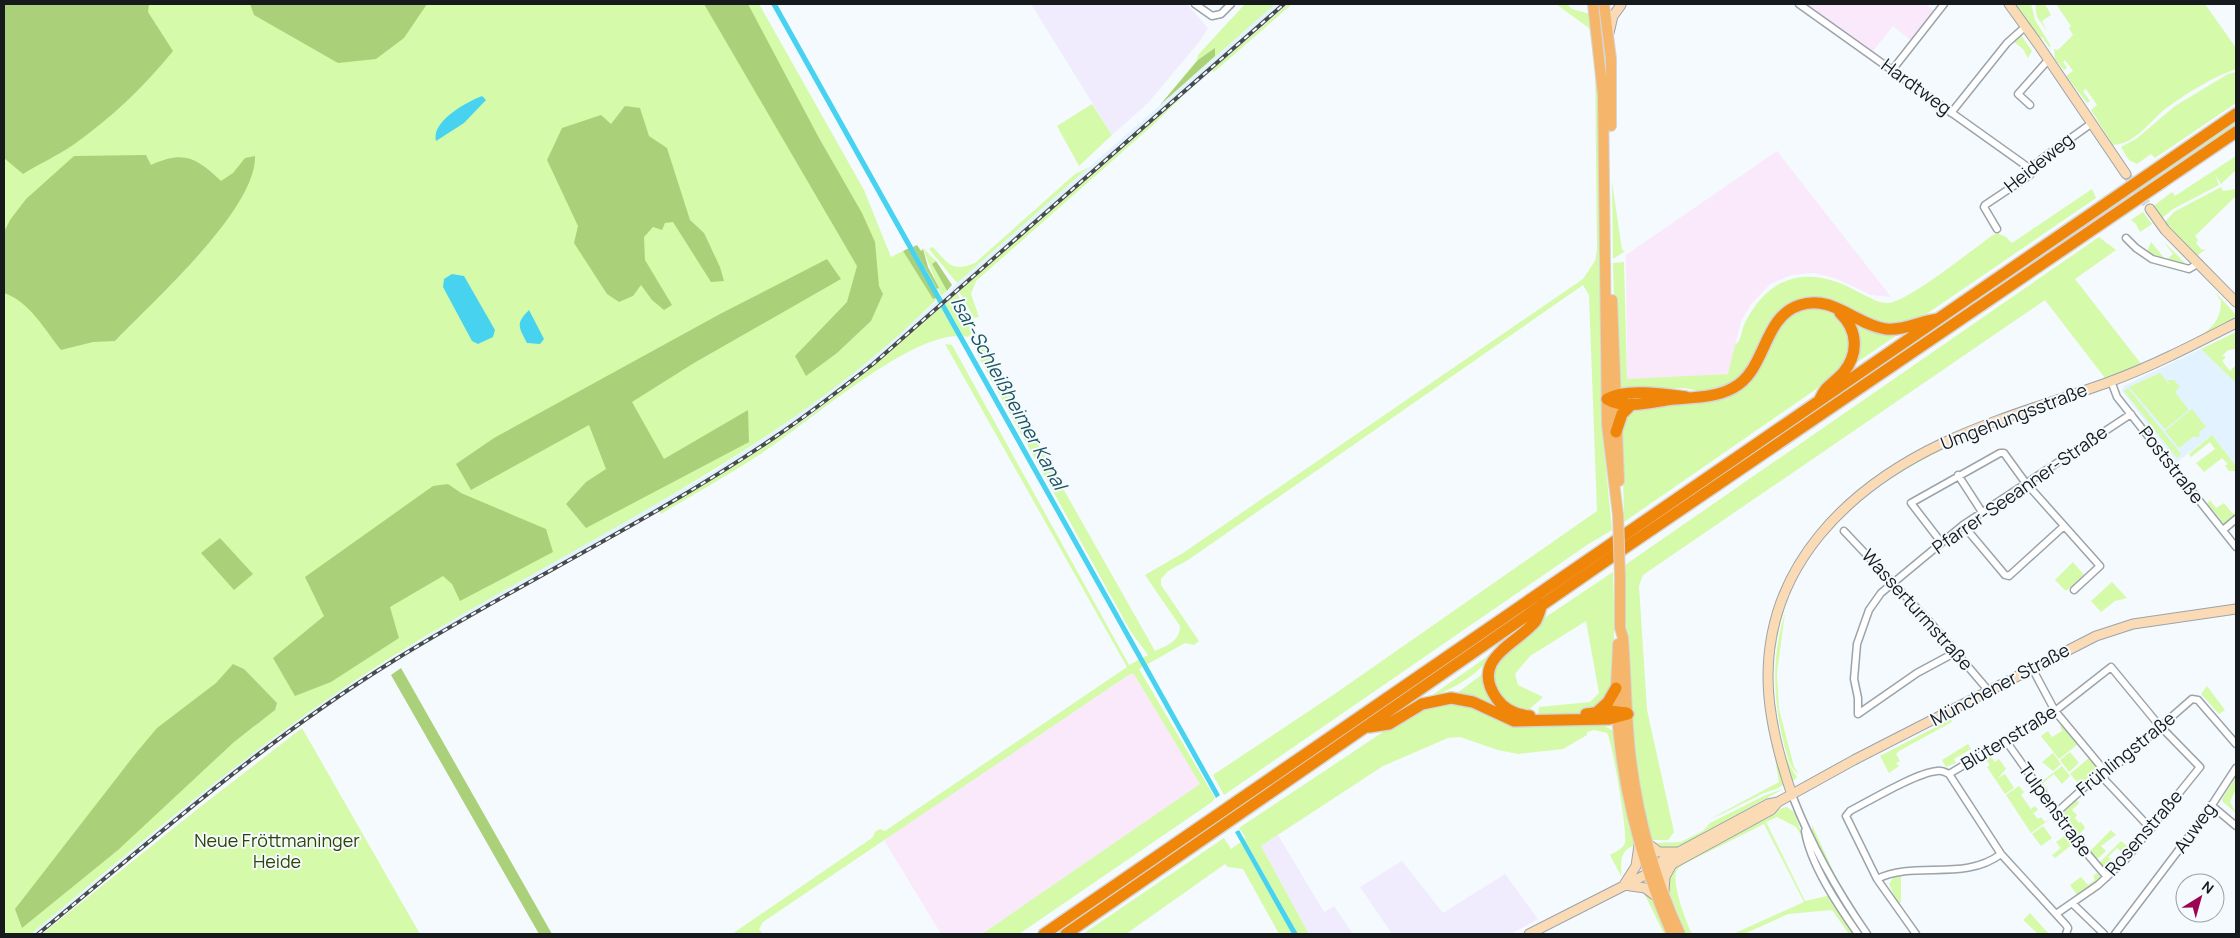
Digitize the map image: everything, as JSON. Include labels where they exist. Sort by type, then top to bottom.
[{"type":"highway","points":[[1044,934],[2236,114]]},
{"type":"highway","points":[[1066,934],[1542,604],[2236,132]]},
{"type":"highway","points":[[1612,399],[1632,404],[1725,392],[1743,382],[1758,362],[1773,328],[1792,308],[1811,303],[1833,306],[1870,325],[1888,329],[1898,329],[1922,320],[1940,319]]},
{"type":"highway","points":[[1819,401],[1825,388],[1842,374],[1851,362],[1854,351],[1855,342],[1850,325],[1833,306]]},
{"type":"highway","points":[[1612,399],[1662,393],[1686,397]]},
{"type":"highway","points":[[1616,432],[1622,414],[1632,404]]},
{"type":"highway","points":[[1542,604],[1535,622],[1504,646],[1495,657],[1489,678],[1493,694],[1509,711],[1519,715],[1542,716],[1597,712],[1621,714]]},
{"type":"highway","points":[[1597,712],[1604,708],[1616,688]]},
{"type":"highway","points":[[1367,727],[1389,724],[1422,704],[1451,698],[1473,702],[1514,721],[1621,714]]},
{"type":"main road","points":[[1604,5],[1612,86],[1608,258],[1612,399],[1609,455],[1617,499],[1620,577],[1620,628],[1616,688],[1630,752],[1644,843],[1672,934]]},
{"type":"main road","points":[[1593,6],[1604,95],[1608,258]]},
{"type":"main road","points":[[1612,399],[1619,487],[1617,499]]},
{"type":"main road","points":[[1620,628],[1623,638],[1621,714]]},
{"type":"main road","points":[[1661,897],[1680,934]]},
{"type":"street","points":[[1194,4],[1212,16],[1220,14],[1231,4]]},
{"type":"street","points":[[1593,6],[1623,4]]},
{"type":"street","points":[[1607,36],[1613,16],[1623,4]]},
{"type":"street","name":"Hardtweg","points":[[1799,4],[1893,69],[1951,113],[2032,170]]},
{"type":"street","points":[[1893,69],[1944,4]]},
{"type":"street","points":[[2009,4],[2049,59],[2126,174]]},
{"type":"street","points":[[1951,113],[2007,43],[2026,26]]},
{"type":"street","points":[[2030,105],[2018,94],[2049,59]]},
{"type":"street","name":"Heideweg","points":[[1997,229],[1984,208],[1985,205],[2030,175],[2043,158],[2092,123]]},
{"type":"street","points":[[2150,209],[2165,230],[2236,302]]},
{"type":"street","points":[[2126,238],[2136,248],[2152,258],[2189,269],[2199,263]]},
{"type":"street","name":"Umgehungsstraße","points":[[1858,934],[1805,827],[1792,795],[1779,754],[1768,690],[1769,660],[1781,603],[1789,584],[1812,543],[1845,505],[1890,472],[1916,457],[1977,428],[2111,381],[2236,323]]},
{"type":"street","name":"Poststraße","points":[[2111,381],[2118,397],[2236,547]]},
{"type":"street","name":"Pfarrer-Seeanner-Straße","points":[[1869,707],[1858,714],[1858,698],[1854,679],[1856,644],[1875,602],[1888,586],[1963,525],[2025,482],[2131,414]]},
{"type":"street","points":[[1941,542],[1911,503],[1958,475],[2000,453],[2004,453],[2025,482],[2100,566],[2074,590]]},
{"type":"street","points":[[1958,475],[1982,512]]},
{"type":"street","points":[[2223,530],[2236,519]]},
{"type":"street","points":[[1963,525],[2005,575],[2009,576],[2064,526]]},
{"type":"street","name":"Wasserturmstraße","points":[[1844,531],[1894,583],[1988,690]]},
{"type":"street","name":"Münchener Straße","points":[[1652,871],[1662,861],[1768,804],[1778,802],[1792,795],[1988,690],[2111,630],[2133,624],[2236,609]]},
{"type":"street","points":[[1858,698],[1869,707],[1916,673],[1956,652]]},
{"type":"street","name":"Blütenstraße","points":[[1877,879],[1846,816],[1850,810],[1932,772],[1940,770],[1949,774],[2055,711],[2111,667],[2160,726]]},
{"type":"street","points":[[2032,668],[2055,711],[2104,770],[2106,781],[2151,829]]},
{"type":"street","name":"Frühlingstraße","points":[[2056,813],[2098,775],[2105,775],[2195,698],[2236,744]]},
{"type":"street","name":"Rosenstraße","points":[[2056,914],[2107,877],[2126,859],[2200,767],[2160,726]]},
{"type":"street","name":"Tulpenstraße","points":[[2006,741],[2056,813],[2107,877]]},
{"type":"street","name":"Auweg","points":[[2116,934],[2212,805],[2236,768]]},
{"type":"street","points":[[1949,774],[2001,854],[2068,928],[2066,934]]},
{"type":"street","name":"Münchener Straße","points":[[1652,871],[1672,864],[1771,810],[1778,802]]},
{"type":"street","points":[[2212,805],[2236,826]]},
{"type":"street","points":[[1624,885],[1636,866],[1644,843],[1659,852],[1679,852]]},
{"type":"street","points":[[1916,934],[1877,879],[1890,873],[1970,868],[1994,859],[2001,854]]},
{"type":"street","points":[[1624,885],[1644,888],[1661,897],[1665,877],[1672,864]]},
{"type":"street","points":[[1529,934],[1652,871]]},
{"type":"street","name":"Umgehungsstraße","points":[[1838,896],[1867,934]]},
{"type":"street","points":[[2072,903],[2104,934]]},
{"type":"shaded area","points":[[1031,4],[1187,4],[1208,28],[1200,41],[1148,103],[1112,135]]},
{"type":"shaded area","points":[[1275,4],[1288,4],[883,358],[811,415],[719,476],[457,625],[369,679],[289,733],[204,798],[40,934],[31,934],[232,768],[335,694],[457,617],[709,474],[776,430],[865,364]]},
{"type":"shaded area","points":[[1792,4],[1926,4],[1936,13],[1913,42],[1893,26],[1870,55]]},
{"type":"shaded area","points":[[1777,151],[1891,297],[1871,295],[1835,278],[1814,273],[1791,275],[1770,284],[1751,304],[1741,321],[1728,374],[1627,380],[1626,255]]},
{"type":"shaded area","points":[[2201,349],[2236,383],[2236,466],[2212,435],[2177,462],[2122,391],[2124,386]]},
{"type":"shaded area","points":[[1130,674],[1134,674],[1200,784],[982,934],[941,934],[884,840]]},
{"type":"shaded area","points":[[1278,835],[1324,912],[1334,906],[1353,934],[1309,934],[1261,846]]},
{"type":"shaded area","points":[[1402,861],[1443,913],[1505,874],[1538,919],[1511,934],[1392,934],[1360,887]]},
{"type":"green space","points":[[4,4],[759,4],[864,190],[891,257],[903,251],[933,299],[937,299],[878,353],[815,402],[749,447],[681,490],[472,609],[353,682],[305,715],[212,785],[31,934],[4,934]]},
{"type":"green space","points":[[4,4],[149,4],[148,12],[173,51],[139,89],[101,124],[67,149],[23,174],[4,158]]},
{"type":"green space","points":[[250,4],[427,4],[404,38],[376,59],[338,63],[254,15]]},
{"type":"green space","points":[[704,4],[748,4],[819,138],[862,213],[875,242],[879,286],[883,294],[871,321],[837,353],[806,376],[795,356],[847,302],[857,266]]},
{"type":"green space","points":[[1245,4],[1275,4],[1160,105],[1197,60],[1198,55]]},
{"type":"green space","points":[[1288,4],[1292,4],[1214,72],[1212,70]]},
{"type":"green space","points":[[1556,4],[1567,4],[1572,9],[1590,14],[1597,63],[1600,140],[1600,351],[1604,448],[1612,530],[1587,545],[1224,795],[1213,775],[1336,693],[1597,511],[1589,295],[1583,285],[1188,560],[1168,571],[1161,579],[1161,585],[1199,641],[1194,645],[1185,643],[1139,669],[1215,798],[1212,802],[1019,934],[982,934],[1200,784],[1134,674],[1130,674],[763,922],[759,929],[763,934],[732,934],[872,838],[875,832],[880,829],[885,831],[1127,667],[945,344],[952,345],[1129,665],[1148,655],[1131,632],[978,356],[976,350],[981,350],[979,340],[1155,651],[1168,645],[1178,636],[1180,626],[1145,575],[1183,553],[1583,279],[1595,261],[1597,250],[1595,59],[1589,28]]},
{"type":"green space","points":[[2013,4],[2031,4],[2035,20],[2051,46],[2049,47],[2042,37],[2040,38]]},
{"type":"green space","points":[[2035,4],[2045,4],[2051,15],[2042,21],[2047,31],[2037,17]]},
{"type":"green space","points":[[2056,4],[2205,4],[2236,48],[2236,69],[2190,92],[2165,109],[2135,137],[2121,144],[2113,145],[2091,110],[2097,105],[2086,89],[2083,91],[2090,101],[2087,103],[2066,76],[2073,71],[2065,60],[2063,62],[2067,68],[2064,70],[2055,59],[2054,49],[2058,50],[2073,35],[2069,28],[2071,26]]},
{"type":"green space","points":[[2021,35],[2032,51],[2028,58],[2023,49],[2013,41]]},
{"type":"green space","points":[[1215,48],[1215,56],[1160,105],[1198,60]]},
{"type":"green space","points":[[2236,72],[2236,103],[2155,158],[2151,154],[2137,164],[2129,160],[2121,147],[2136,139],[2175,106],[2228,74]]},
{"type":"green space","points":[[1186,93],[1153,125],[976,281],[971,294],[979,317],[974,318],[959,291]]},
{"type":"green space","points":[[1092,104],[1112,135],[1079,166],[1057,126]]},
{"type":"green space","points":[[625,106],[640,108],[649,136],[667,148],[690,220],[704,233],[720,267],[724,281],[711,282],[673,222],[665,223],[662,230],[653,227],[644,237],[645,260],[672,305],[664,310],[652,300],[641,285],[633,296],[619,302],[607,294],[574,243],[578,226],[547,160],[562,128],[601,115],[611,124]]},
{"type":"green space","points":[[2236,121],[2236,125],[2143,188],[2142,186]]},
{"type":"green space","points":[[146,155],[151,165],[173,158],[189,159],[197,162],[221,181],[233,173],[245,158],[255,156],[251,178],[239,202],[221,228],[200,254],[115,341],[93,342],[61,350],[29,309],[21,302],[4,293],[4,232],[10,220],[26,199],[74,156]]},
{"type":"green space","points":[[2236,156],[2236,170],[2221,184],[2215,174],[2219,185],[2173,209],[2161,219],[2152,207],[2172,192],[2175,196]]},
{"type":"green space","points":[[1089,167],[957,283],[929,249],[933,247],[947,262],[955,267],[975,263],[1075,174]]},
{"type":"green space","points":[[1612,182],[1622,250],[1625,251],[1613,259]]},
{"type":"green space","points":[[2221,187],[2223,191],[2236,189],[2236,196],[2195,236],[2198,240],[2196,243],[2202,250],[2206,249],[2197,256],[2165,222],[2174,212]]},
{"type":"green space","points":[[2092,189],[2096,198],[1922,317],[1890,326],[1853,314],[1797,303],[1746,373],[1723,388],[1700,391],[1684,388],[1628,390],[1620,386],[1616,372],[1613,263],[1624,262],[1627,379],[1728,374],[1735,345],[1740,338],[1744,325],[1759,301],[1781,283],[1801,277],[1822,278],[1832,280],[1885,303],[1899,300],[1926,284],[1993,235],[1997,233],[2006,237],[2012,243]]},
{"type":"green space","points":[[2130,193],[2132,196],[1691,500],[1624,541]]},
{"type":"green space","points":[[2143,212],[2152,224],[2140,232],[2136,224],[2131,220],[2123,225]]},
{"type":"green space","points":[[2099,237],[2116,250],[2075,279],[2142,365],[2105,378],[2045,300],[1643,575],[1639,586],[1647,710],[1674,832],[1668,840],[1651,840],[1633,738],[1626,634],[1625,565]]},
{"type":"green space","points":[[2163,241],[2188,266],[2166,260],[2173,254]]},
{"type":"green space","points":[[2151,242],[2166,260],[2146,254]]},
{"type":"green space","points":[[917,245],[921,251],[923,249],[928,267],[939,288],[937,289],[913,247]]},
{"type":"green space","points":[[909,248],[937,298],[933,299],[903,251]]},
{"type":"green space","points":[[923,248],[936,261],[932,264],[947,291],[941,296]]},
{"type":"green space","points":[[827,259],[841,279],[694,363],[632,402],[664,459],[748,410],[749,442],[586,528],[566,504],[586,482],[606,469],[589,425],[471,490],[456,464],[494,438],[720,314]]},
{"type":"green space","points":[[936,261],[952,285],[947,291],[932,264]]},
{"type":"green space","points":[[2215,292],[2236,315],[2236,320],[2194,342],[2193,340],[2205,333],[2217,320],[2221,301]]},
{"type":"green space","points":[[957,293],[965,309],[972,333],[968,337],[963,336],[945,304]]},
{"type":"green space","points":[[941,307],[958,336],[936,340],[884,366],[856,384],[759,455],[661,514],[659,510],[756,452],[811,415]]},
{"type":"green space","points":[[1814,307],[1838,317],[1842,321],[1847,333],[1852,351],[1835,376],[1624,522],[1622,422],[1630,409],[1749,382],[1784,320],[1794,312]]},
{"type":"green space","points":[[1850,317],[1900,333],[1853,365]]},
{"type":"green space","points":[[2236,332],[2236,349],[2228,350],[2222,356],[2226,357],[2222,361],[2230,371],[2236,365],[2236,383],[2201,349]]},
{"type":"green space","points":[[2160,373],[2172,388],[2167,380],[2174,380],[2180,387],[2175,392],[2189,410],[2165,429],[2129,387]]},
{"type":"green space","points":[[2107,386],[2111,387],[1991,427],[1934,454],[1875,489],[1850,509],[1828,531],[1809,555],[1794,583],[1783,614],[1775,650],[1772,681],[1775,716],[1783,749],[1797,777],[1792,782],[1781,748],[1771,702],[1770,672],[1772,654],[1779,619],[1793,583],[1810,552],[1832,524],[1857,500],[1915,460],[1996,423]]},
{"type":"green space","points":[[2128,388],[2181,454],[2177,458],[2124,391]]},
{"type":"green space","points":[[2192,409],[2206,427],[2199,432],[2200,435],[2197,438],[2194,436],[2179,448],[2165,431]]},
{"type":"green space","points":[[2212,435],[2236,466],[2236,471],[2229,471],[2225,466],[2228,464],[2222,458],[2204,472],[2196,463],[2215,449],[2210,442],[2191,457],[2189,454]]},
{"type":"green space","points":[[448,484],[461,493],[546,529],[553,552],[460,601],[452,584],[443,576],[390,607],[399,638],[331,682],[295,696],[273,658],[324,616],[305,577],[433,486]]},
{"type":"green space","points":[[2210,500],[2216,508],[2224,503],[2233,514],[2236,512],[2236,516],[2224,524],[2207,503]]},
{"type":"green space","points":[[220,538],[253,574],[234,590],[201,553]]},
{"type":"green space","points":[[2073,562],[2084,575],[2066,591],[2055,580]]},
{"type":"green space","points":[[1613,572],[1613,661],[1609,694],[1605,702],[1599,707],[1583,713],[1538,714],[1539,707],[1590,702],[1599,693],[1586,621],[1530,656],[1515,674],[1518,685],[1543,697],[1525,713],[1499,698],[1492,672],[1507,646],[1525,631]]},
{"type":"green space","points":[[2112,582],[2127,598],[2115,601],[2101,612],[2091,601]]},
{"type":"green space","points":[[1785,613],[1777,673],[1779,709],[1794,767],[1799,774],[1793,768],[1787,757],[1780,727],[1776,695],[1777,646]]},
{"type":"green space","points":[[1491,654],[1480,668],[1465,680],[1440,694],[1431,696]]},
{"type":"green space","points":[[233,664],[244,669],[277,703],[275,710],[234,742],[118,850],[22,928],[15,909],[136,753],[157,728],[216,683]]},
{"type":"green space","points":[[401,668],[552,934],[539,934],[391,675]]},
{"type":"green space","points":[[1484,673],[1507,713],[1457,693]]},
{"type":"green space","points":[[2207,686],[2225,710],[2219,714],[2201,694]]},
{"type":"green space","points":[[1444,702],[1468,705],[1507,724],[1605,726],[1613,731],[1634,845],[1623,854],[1621,876],[1610,855],[1623,847],[1625,836],[1616,769],[1607,733],[1594,730],[1587,732],[1587,735],[1563,749],[1518,754],[1498,750],[1460,737],[1448,738],[1383,766],[1261,846],[1309,934],[1298,934],[1239,828],[1401,720],[1420,709]]},
{"type":"green space","points":[[1951,719],[1952,722],[1899,751],[1896,754],[1900,761],[1896,763],[1899,766],[1889,773],[1880,756]]},
{"type":"green space","points":[[1769,721],[1784,784],[1710,819],[1779,782]]},
{"type":"green space","points":[[2062,725],[2078,744],[2059,759],[2041,736],[2048,731],[2052,737],[2062,731],[2060,726]]},
{"type":"green space","name":"Neue Fröttmaninger Heide","points":[[302,728],[420,934],[42,934],[200,807]]},
{"type":"green space","points":[[1968,744],[1971,749],[1954,759],[1956,763],[1946,767],[1942,760]]},
{"type":"green space","points":[[2002,747],[1991,757],[1995,762],[1999,759],[2006,769],[1998,778],[2005,774],[2014,788],[2005,794],[1987,767],[1990,765],[1985,758]]},
{"type":"green space","points":[[2070,752],[2079,763],[2069,772],[2060,760]]},
{"type":"green space","points":[[2053,753],[2061,764],[2053,771],[2042,762]]},
{"type":"green space","points":[[2090,757],[2099,768],[2080,785],[2070,774]]},
{"type":"green space","points":[[2062,766],[2070,776],[2062,784],[2054,774],[2043,783],[2048,790],[2046,792],[2040,783]]},
{"type":"green space","points":[[2236,777],[2236,789],[2230,802],[2236,813],[2222,799]]},
{"type":"green space","points":[[2019,786],[2024,792],[2021,795],[2031,809],[2035,806],[2038,810],[2033,813],[2038,819],[2041,817],[2045,822],[2053,817],[2031,833],[2006,795]]},
{"type":"green space","points":[[1783,789],[1675,849],[1667,851],[1654,843],[1681,842],[1703,831],[1710,823],[1764,796]]},
{"type":"green space","points":[[1253,795],[1255,798],[1058,934],[1051,934]]},
{"type":"green space","points":[[2076,799],[2079,803],[2072,810],[2077,815],[2075,818],[2085,828],[2077,837],[2061,816]]},
{"type":"green space","points":[[1787,807],[1794,812],[1804,840],[1796,827],[1777,817],[1766,822],[1805,901],[1831,895],[1856,934],[1849,934],[1832,910],[1788,914],[1744,934],[1733,934],[1804,902],[1764,824],[1687,862],[1677,870],[1675,878],[1678,894],[1692,934],[1686,934],[1668,889],[1667,879],[1675,865]]},
{"type":"green space","points":[[1812,825],[1836,877],[1871,934],[1869,934],[1849,904],[1812,836]]},
{"type":"green space","points":[[2043,826],[2052,838],[2041,846],[2032,834]]},
{"type":"green space","points":[[2111,830],[2116,835],[2101,846],[2106,851],[2096,860],[2089,852]]},
{"type":"green space","points":[[2066,835],[2073,844],[2055,858],[2052,855],[2061,848],[2056,842]]},
{"type":"green space","points":[[1224,838],[1231,849],[1241,842],[1292,934],[1279,934],[1243,869],[1228,867],[1225,864],[1126,934],[1083,934]]},
{"type":"green space","points":[[2121,841],[2130,849],[2125,855],[2117,848],[2108,857],[2115,864],[2106,870],[2099,863]]},
{"type":"green space","points":[[2097,873],[2101,877],[2077,895],[2070,885],[2081,877],[2088,885],[2095,880],[2093,876]]},
{"type":"green space","points":[[1901,876],[1901,902],[1898,904],[1889,884],[1893,878]]},
{"type":"green space","points":[[1643,891],[1652,895],[1670,934],[1664,934]]},
{"type":"green space","points":[[2030,913],[2049,934],[2038,934],[2023,920]]},
{"type":"water","points":[[771,4],[777,4],[1220,795],[1216,798]]},
{"type":"water","points":[[482,96],[486,100],[464,123],[436,141],[439,126],[444,120],[452,113]]},
{"type":"water","points":[[452,274],[464,276],[495,330],[493,337],[478,344],[472,341],[443,287],[444,279]]},
{"type":"water","points":[[529,310],[544,339],[540,344],[527,343],[520,329],[520,322]]},
{"type":"water","points":[[1239,830],[1298,934],[1292,934],[1235,832]]},
{"type":"tunnel","points":[[2126,174],[2150,209]]},
{"type":"railway","points":[[38,934],[255,757],[346,692],[440,633],[681,496],[729,467],[813,410],[873,364],[1284,4]]},
{"type":"water label","name":"Isar-Schleißheimer Kanal","points":[[1009,393]]}]
